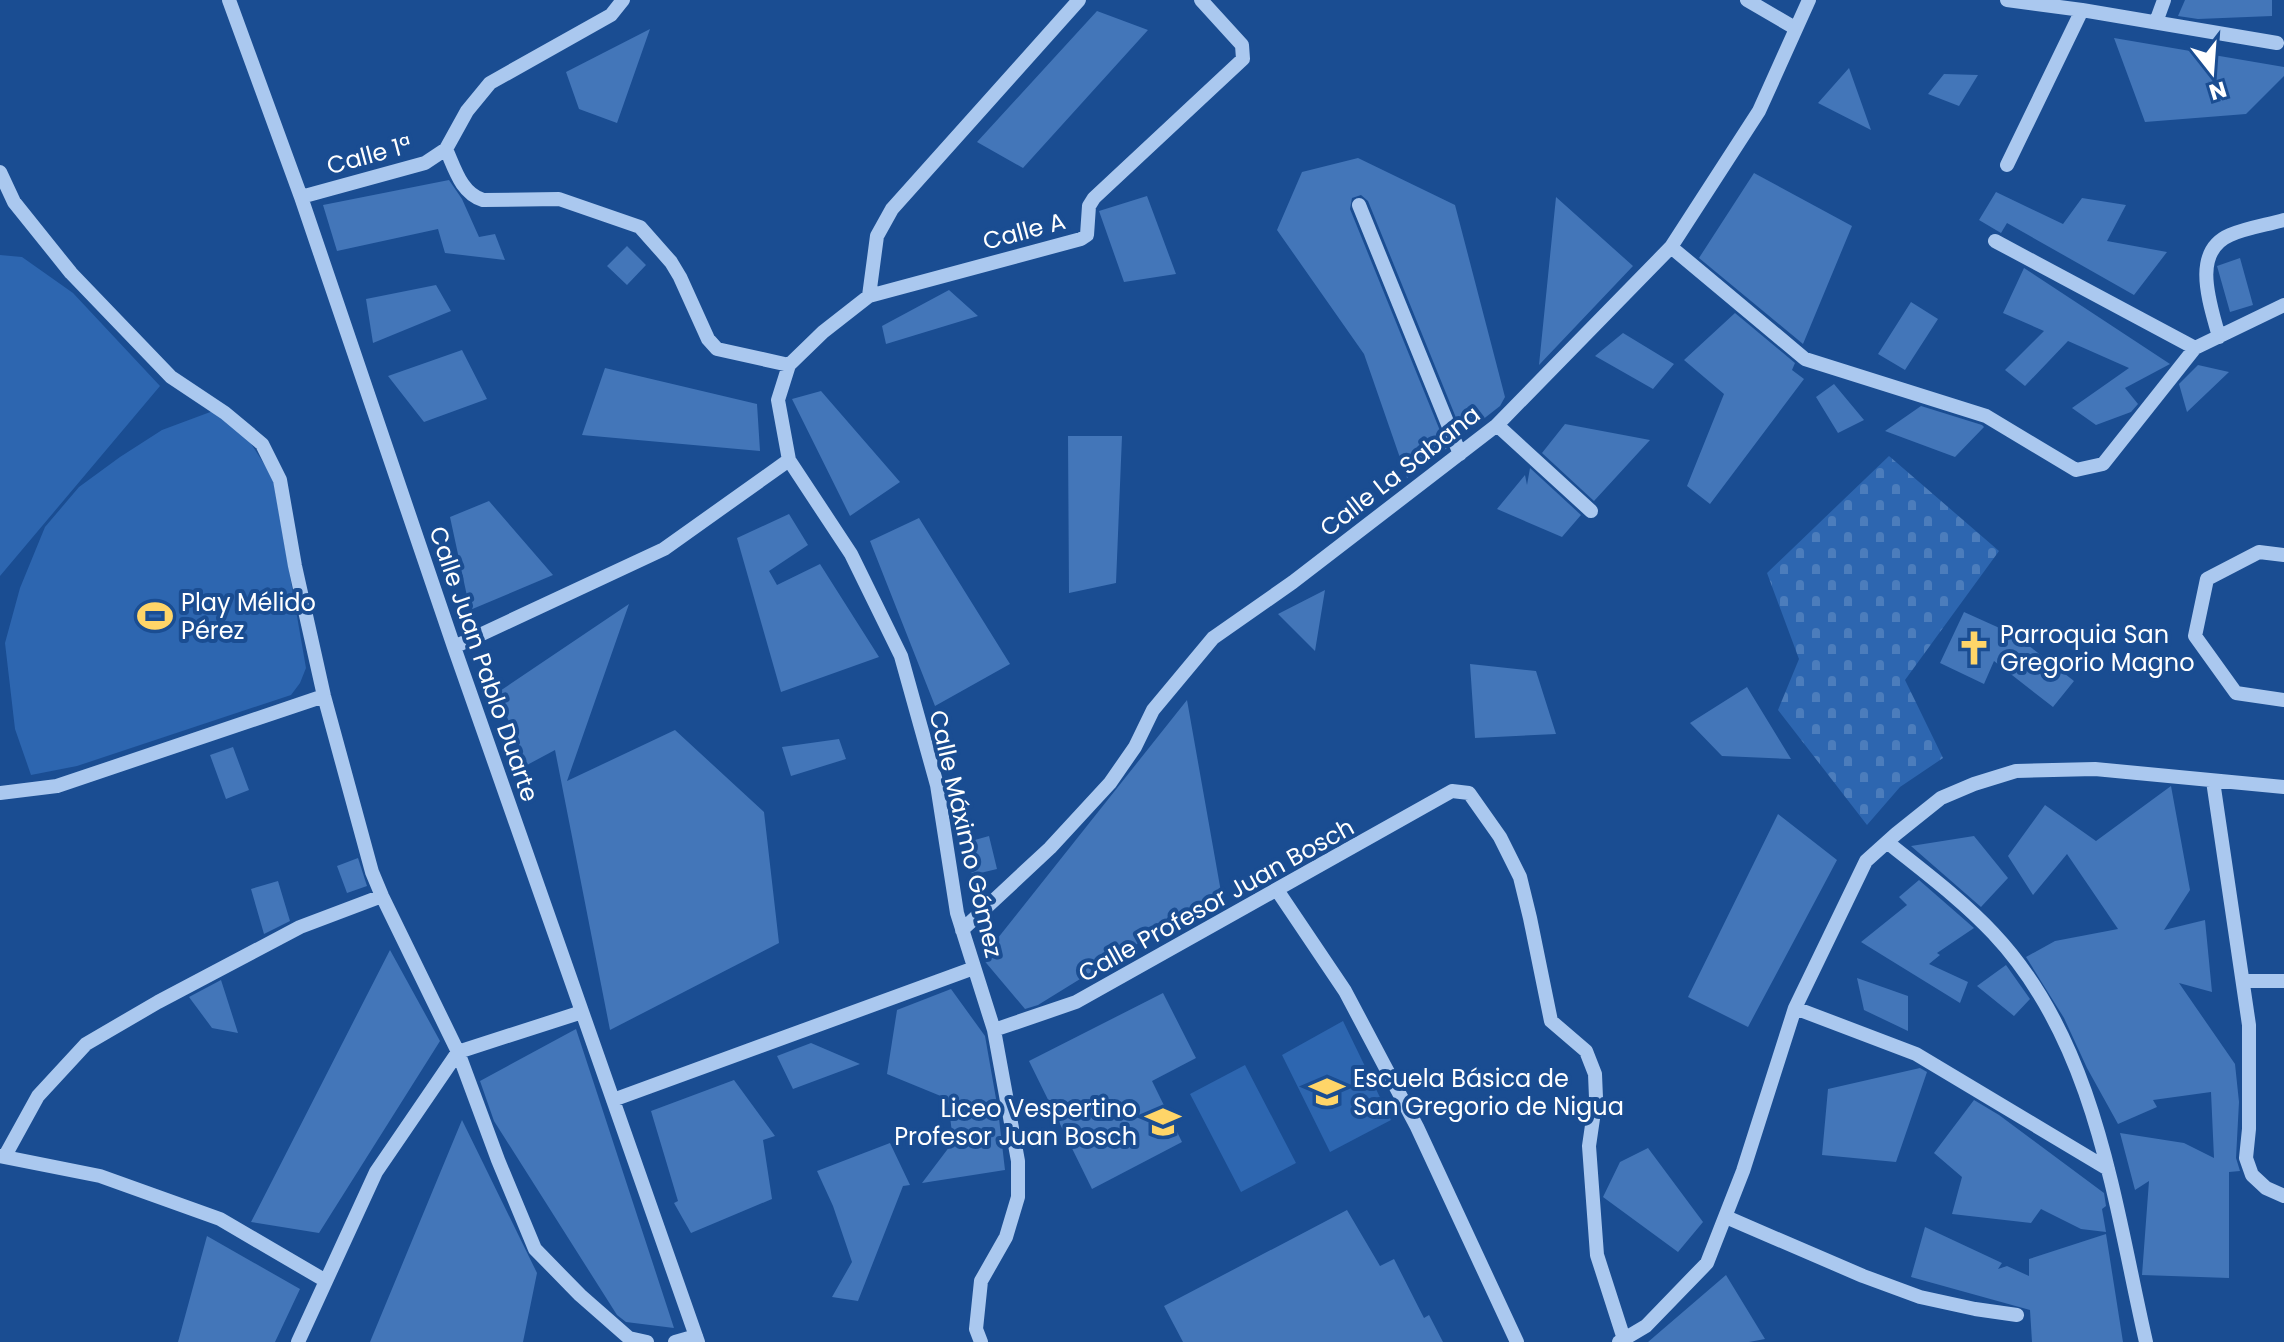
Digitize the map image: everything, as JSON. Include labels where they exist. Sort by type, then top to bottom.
[{"type":"street","name":"Calle Juan Pablo Duarte","points":[[229,0],[301,197],[454,647],[697,1339]]},
{"type":"street","name":"Calle 1ª","points":[[301,197],[425,163],[446,149],[467,111],[490,83],[611,15],[623,0]]},
{"type":"street","points":[[446,149],[472,197],[483,200],[559,199],[640,227],[676,269],[708,339],[717,349],[789,365],[823,332],[869,296],[877,236],[892,209],[1079,0]]},
{"type":"street","name":"Calle A","points":[[869,296],[1087,235],[1089,206],[1094,198],[1243,59],[1242,45],[1201,0]]},
{"type":"street","points":[[1747,0],[1795,28]]},
{"type":"street","name":"Calle La Sabana","points":[[962,930],[1050,848],[1110,783],[1135,747],[1153,710],[1213,638],[1293,582],[1497,425],[1671,247],[1759,111],[1809,0]]},
{"type":"street","points":[[2007,0],[2277,43]]},
{"type":"street","points":[[2156,22],[2164,0]]},
{"type":"street","points":[[2007,165],[2082,10]]},
{"type":"street","points":[[0,172],[14,202],[71,273],[171,377],[225,413],[262,444],[280,480],[295,566],[324,696],[372,872],[382,896],[458,1052],[535,1249],[580,1295],[629,1338],[647,1342]]},
{"type":"street","points":[[1359,205],[1460,454]]},
{"type":"street","points":[[2219,337],[2204,277],[2212,249],[2227,236],[2284,220]]},
{"type":"street","points":[[1995,241],[2195,348]]},
{"type":"street","points":[[1671,247],[1805,359],[1986,416],[2076,470],[2103,464],[2195,348],[2284,305]]},
{"type":"street","name":"Calle Máximo Gómez","points":[[789,365],[778,400],[789,460],[851,554],[901,656],[937,785],[957,913],[994,1030],[1018,1161],[1018,1197],[1006,1237],[981,1281],[976,1329],[981,1342]]},
{"type":"street","points":[[1497,425],[1591,511]]},
{"type":"street","points":[[454,647],[664,549],[789,460]]},
{"type":"street","points":[[2284,555],[2259,552],[2207,579],[2195,636],[2236,693],[2284,700]]},
{"type":"street","points":[[0,793],[57,786],[324,696]]},
{"type":"street","points":[[1621,1340],[1646,1326],[1707,1263],[1726,1217],[1795,1008],[1866,861],[1887,842],[1941,798],[2016,771],[2095,769],[2284,787]]},
{"type":"street","points":[[2213,781],[2249,1041],[2246,1158],[2252,1175],[2266,1188],[2284,1196]]},
{"type":"street","name":"Calle Profesor Juan Bosch","points":[[994,1030],[1076,1002],[1452,791],[1469,793],[1500,837],[1520,877],[1551,1021],[1586,1051],[1595,1074],[1596,1098],[1589,1146],[1597,1255],[1621,1340]]},
{"type":"street","points":[[1887,842],[1994,933],[2024,972],[2053,1019],[2094,1113],[2146,1342]]},
{"type":"street","points":[[1277,890],[1345,991],[1374,1045],[1417,1127],[1517,1342]]},
{"type":"street","points":[[326,1281],[220,1219],[100,1176],[2,1156],[38,1096],[86,1044],[300,927],[382,896]]},
{"type":"street","points":[[613,1100],[974,968]]},
{"type":"street","points":[[2243,981],[2284,981]]},
{"type":"street","points":[[1795,1008],[1916,1054],[2108,1169]]},
{"type":"street","points":[[298,1342],[376,1172],[458,1052],[582,1012]]},
{"type":"street","points":[[1726,1217],[1920,1297],[2017,1315]]},
{"type":"street","points":[[675,1342],[697,1339]]},
{"type":"green space","points":[[0,255],[22,257],[73,293],[160,386],[0,576]]},
{"type":"green space","name":"Play Mélido Pérez","points":[[213,411],[250,442],[273,478],[306,668],[300,683],[291,695],[77,766],[31,775],[15,729],[5,643],[20,588],[45,527],[79,487],[120,457],[162,430]]},
{"type":"green space","points":[[1889,456],[1999,551],[1905,680],[1943,758],[1900,787],[1867,825],[1778,710],[1799,659],[1767,573]]},
{"type":"green space","points":[[1343,1021],[1391,1120],[1330,1152],[1282,1055]]},
{"type":"green space","points":[[1245,1065],[1296,1163],[1241,1192],[1190,1094]]},
{"type":"building","points":[[2185,0],[2272,0],[2272,16],[2198,19],[2178,16]]},
{"type":"building","points":[[1097,11],[1148,30],[1023,168],[977,142]]},
{"type":"building","points":[[650,29],[617,123],[579,109],[566,72]]},
{"type":"building","points":[[2114,38],[2284,67],[2284,76],[2246,114],[2145,122]]},
{"type":"building","points":[[1849,68],[1871,130],[1818,103]]},
{"type":"building","points":[[1944,74],[1978,75],[1959,106],[1928,94]]},
{"type":"building","points":[[1358,158],[1455,205],[1505,397],[1500,406],[1463,435],[1368,201],[1361,195],[1352,198],[1350,209],[1447,448],[1407,478],[1364,354],[1277,230],[1302,172]]},
{"type":"building","points":[[1754,173],[1852,226],[1803,344],[1699,258]]},
{"type":"building","points":[[449,180],[462,199],[479,237],[495,234],[505,260],[445,253],[438,229],[337,251],[323,205]]},
{"type":"building","points":[[1996,192],[2063,224],[2082,198],[2126,205],[2107,241],[2167,252],[2134,295],[2007,223],[2001,233],[1979,220]]},
{"type":"building","points":[[1147,196],[1176,274],[1124,282],[1099,211]]},
{"type":"building","points":[[1556,197],[1633,266],[1539,365]]},
{"type":"building","points":[[627,246],[646,265],[627,285],[607,266]]},
{"type":"building","points":[[2240,258],[2253,305],[2230,312],[2217,266]]},
{"type":"building","points":[[2024,268],[2170,364],[2125,388],[2138,404],[2131,412],[2096,425],[2072,408],[2129,368],[2068,341],[2025,386],[2005,370],[2044,331],[2003,313]]},
{"type":"building","points":[[436,285],[451,311],[373,343],[366,299]]},
{"type":"building","points":[[949,290],[978,316],[886,344],[882,326]]},
{"type":"building","points":[[1911,302],[1938,319],[1905,370],[1878,354]]},
{"type":"building","points":[[1735,313],[1795,363],[1792,370],[1804,379],[1710,504],[1687,486],[1724,394],[1684,360]]},
{"type":"building","points":[[1623,333],[1674,364],[1653,389],[1595,356]]},
{"type":"building","points":[[462,350],[487,399],[424,422],[388,376]]},
{"type":"building","points":[[2198,365],[2229,372],[2187,412],[2179,384]]},
{"type":"building","points":[[605,368],[757,404],[760,451],[582,435]]},
{"type":"building","points":[[1834,384],[1864,420],[1838,433],[1816,397]]},
{"type":"building","points":[[821,391],[900,482],[850,516],[792,399]]},
{"type":"building","points":[[1921,406],[1984,427],[1955,457],[1885,431]]},
{"type":"building","points":[[1565,424],[1650,440],[1594,501],[1542,453]]},
{"type":"building","points":[[1068,436],[1122,436],[1116,583],[1069,593]]},
{"type":"building","points":[[1530,468],[1581,515],[1562,537],[1497,509],[1525,475],[1527,485]]},
{"type":"building","points":[[489,501],[553,575],[470,610],[450,517]]},
{"type":"building","points":[[789,514],[808,545],[769,571],[777,585],[820,564],[879,657],[781,692],[737,538]]},
{"type":"building","points":[[919,518],[1010,664],[935,706],[870,541]]},
{"type":"building","points":[[1325,590],[1315,651],[1278,614]]},
{"type":"building","points":[[629,604],[567,781],[675,730],[764,812],[779,943],[610,1030],[555,750],[527,765],[497,693]]},
{"type":"building","points":[[1964,612],[2015,635],[2074,681],[2053,707],[1994,661],[1984,684],[1940,663]]},
{"type":"building","points":[[1470,664],[1536,671],[1556,734],[1475,738]]},
{"type":"building","points":[[1747,687],[1791,759],[1722,756],[1690,723]]},
{"type":"building","points":[[1187,700],[1221,892],[1038,1005],[1025,1009],[982,958]]},
{"type":"building","points":[[839,739],[846,759],[791,776],[782,747]]},
{"type":"building","points":[[233,747],[249,790],[226,799],[210,755]]},
{"type":"building","points":[[2171,786],[2190,890],[2164,930],[2205,920],[2212,992],[2179,983],[2235,1064],[2239,1102],[2236,1158],[2240,1171],[2229,1172],[2229,1278],[2142,1275],[2149,1181],[2135,1190],[2120,1133],[2184,1143],[2214,1158],[2211,1092],[2153,1100],[2157,1107],[2118,1124],[2064,1018],[2026,957],[2055,941],[2118,929],[2067,854],[2033,895],[2008,856],[2045,805],[2096,841]]},
{"type":"building","points":[[1778,814],[1837,860],[1748,1027],[1688,997]]},
{"type":"building","points":[[989,836],[997,869],[972,875],[964,843]]},
{"type":"building","points":[[1974,836],[2008,878],[1981,907],[1911,846]]},
{"type":"building","points":[[358,858],[367,886],[347,893],[337,866]]},
{"type":"building","points":[[1919,880],[1974,928],[1937,953],[1940,955],[1929,964],[1968,982],[1960,1003],[1861,942],[1907,905],[1899,897]]},
{"type":"building","points":[[278,881],[290,921],[264,934],[251,889]]},
{"type":"building","points":[[390,950],[440,1041],[319,1233],[251,1222]]},
{"type":"building","points":[[2006,965],[2030,999],[2014,1016],[1977,986]]},
{"type":"building","points":[[1857,978],[1908,996],[1908,1031],[1864,1010]]},
{"type":"building","points":[[221,980],[238,1033],[212,1028],[189,997]]},
{"type":"building","points":[[951,989],[985,1036],[1005,1170],[922,1183],[953,1142],[948,1099],[887,1074],[897,1010]]},
{"type":"building","points":[[1163,993],[1196,1058],[1152,1081],[1182,1142],[1092,1189],[1029,1061]]},
{"type":"building","points":[[576,1029],[674,1328],[626,1322],[617,1315],[494,1121],[480,1081]]},
{"type":"building","points":[[811,1043],[860,1064],[793,1089],[777,1056]]},
{"type":"building","points":[[1920,1068],[1927,1072],[1896,1162],[1822,1155],[1828,1089]]},
{"type":"building","points":[[734,1080],[775,1136],[763,1140],[772,1199],[691,1233],[674,1203],[678,1201],[651,1111]]},
{"type":"building","points":[[1974,1100],[2104,1193],[2106,1206],[2102,1209],[2106,1232],[2081,1229],[2041,1209],[2031,1223],[1952,1214],[1962,1177],[1934,1153]]},
{"type":"building","points":[[462,1120],[537,1273],[523,1342],[370,1342]]},
{"type":"building","points":[[890,1143],[910,1185],[903,1186],[858,1301],[832,1297],[852,1262],[817,1171]]},
{"type":"building","points":[[1648,1148],[1703,1222],[1678,1252],[1603,1197],[1620,1162]]},
{"type":"building","points":[[1347,1210],[1380,1266],[1394,1259],[1424,1318],[1429,1315],[1443,1342],[1183,1342],[1164,1306]]},
{"type":"building","points":[[1925,1227],[2002,1263],[1998,1269],[2007,1266],[2029,1276],[2029,1259],[2106,1234],[2123,1342],[2032,1342],[2030,1310],[1911,1277]]},
{"type":"building","points":[[207,1236],[300,1289],[275,1342],[178,1342]]},
{"type":"building","points":[[1726,1275],[1765,1339],[1749,1342],[1648,1342]]},
{"type":"place","name":"Play Mélido Pérez","points":[[155,616]]},
{"type":"place","name":"Parroquia San Gregorio Magno","points":[[1974,648]]},
{"type":"place","name":"Escuela Básica de San Gregorio de Nigua","points":[[1327,1092]]},
{"type":"place","name":"Liceo Vespertino Profesor Juan Bosch","points":[[1163,1122]]}]
